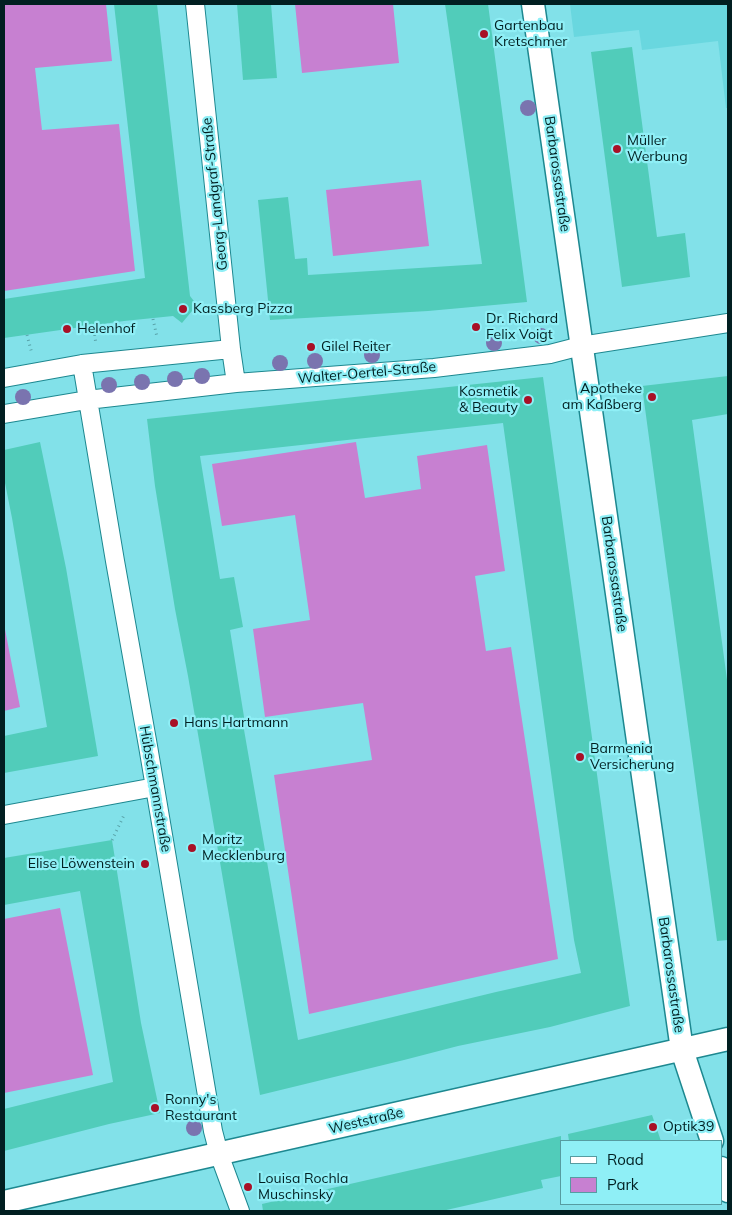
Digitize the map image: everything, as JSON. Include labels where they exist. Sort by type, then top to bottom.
[{"type":"street","name":"Georg-Landgraf-Straße","points":[[196,4],[236,384]]},
{"type":"street","name":"Barbarossastraße","points":[[533,4],[682,1050],[712,1140]]},
{"type":"street","name":"Walter-Oertel-Straße","points":[[4,414],[87,400],[236,384],[434,368],[550,354],[581,346],[728,324]]},
{"type":"street","points":[[4,378],[82,364],[231,349]]},
{"type":"street","name":"Hübschmannstraße","points":[[82,364],[213,1131],[219,1154],[240,1211]]},
{"type":"street","points":[[4,815],[155,787]]},
{"type":"street","name":"Weststraße","points":[[4,1202],[728,1039]]},
{"type":"street","points":[[722,1171],[728,1191]]},
{"type":"path","points":[[153,319],[157,340]]},
{"type":"path","points":[[93,325],[96,347]]},
{"type":"path","points":[[27,334],[32,357]]},
{"type":"path","points":[[112,840],[128,807]]},
{"type":"shaded area","points":[[570,4],[728,4],[728,108],[726,108],[718,41],[642,50],[639,30],[574,37]]},
{"type":"green space","points":[[4,4],[106,4],[112,61],[35,68],[42,130],[119,124],[135,271],[4,291]]},
{"type":"green space","points":[[295,4],[393,4],[399,63],[302,73]]},
{"type":"green space","points":[[421,180],[429,246],[333,256],[326,190]]},
{"type":"green space","points":[[356,442],[365,498],[421,489],[417,456],[487,445],[505,571],[475,576],[486,651],[511,647],[558,959],[309,1014],[274,775],[372,760],[363,703],[265,717],[253,629],[310,620],[295,515],[222,526],[212,464]]},
{"type":"green space","points":[[4,624],[20,707],[4,711]]},
{"type":"green space","points":[[60,908],[93,1075],[4,1093],[4,919]]},
{"type":"building","points":[[114,4],[157,4],[190,296],[197,305],[182,323],[173,316],[4,338],[4,299],[145,278]]},
{"type":"building","points":[[237,4],[271,4],[277,78],[243,80]]},
{"type":"building","points":[[445,4],[488,4],[527,302],[428,311],[270,320],[258,200],[288,197],[295,259],[307,258],[308,275],[482,264]]},
{"type":"building","points":[[632,47],[657,237],[685,233],[690,277],[622,287],[591,52]]},
{"type":"building","points":[[728,376],[728,414],[692,420],[728,687],[728,940],[717,941],[642,386]]},
{"type":"building","points":[[543,377],[630,1006],[550,1027],[458,1046],[260,1095],[175,609],[155,486],[147,419]],"holes":[[[503,423],[574,940],[581,973],[298,1040],[243,724],[245,723],[230,630],[243,627],[234,577],[220,579],[200,456]]]},
{"type":"building","points":[[40,442],[66,568],[98,756],[4,773],[4,736],[47,727],[4,478],[4,450]]},
{"type":"building","points":[[112,840],[141,1023],[160,1113],[4,1151],[4,1109],[113,1082],[80,891],[4,905],[4,858]]},
{"type":"building","points":[[652,1115],[661,1140],[569,1140],[568,1134]]},
{"type":"building","points":[[561,1136],[560,1176],[541,1180],[543,1188],[442,1211],[263,1211],[262,1204]]},
{"type":"place","name":"Gartenbau Kretschmer","points":[[484,34]]},
{"type":"place","name":"Müller Werbung","points":[[617,149]]},
{"type":"place","name":"Kassberg Pizza","points":[[183,309]]},
{"type":"place","name":"Dr. Richard Felix Voigt","points":[[476,327]]},
{"type":"place","name":"Helenhof","points":[[67,329]]},
{"type":"place","name":"Gilel Reiter","points":[[311,347]]},
{"type":"place","name":"Apotheke am Kaßberg","points":[[652,397]]},
{"type":"place","name":"Kosmetik & Beauty","points":[[528,400]]},
{"type":"place","name":"Hans Hartmann","points":[[174,723]]},
{"type":"place","name":"Barmenia Versicherung","points":[[580,757]]},
{"type":"place","name":"Moritz Mecklenburg","points":[[192,848]]},
{"type":"place","name":"Elise Löwenstein","points":[[145,864]]},
{"type":"place","name":"Ronny's Restaurant","points":[[155,1108]]},
{"type":"place","name":"Optik39","points":[[653,1127]]},
{"type":"place","name":"Louisa Rochla Muschinsky","points":[[248,1187]]}]
